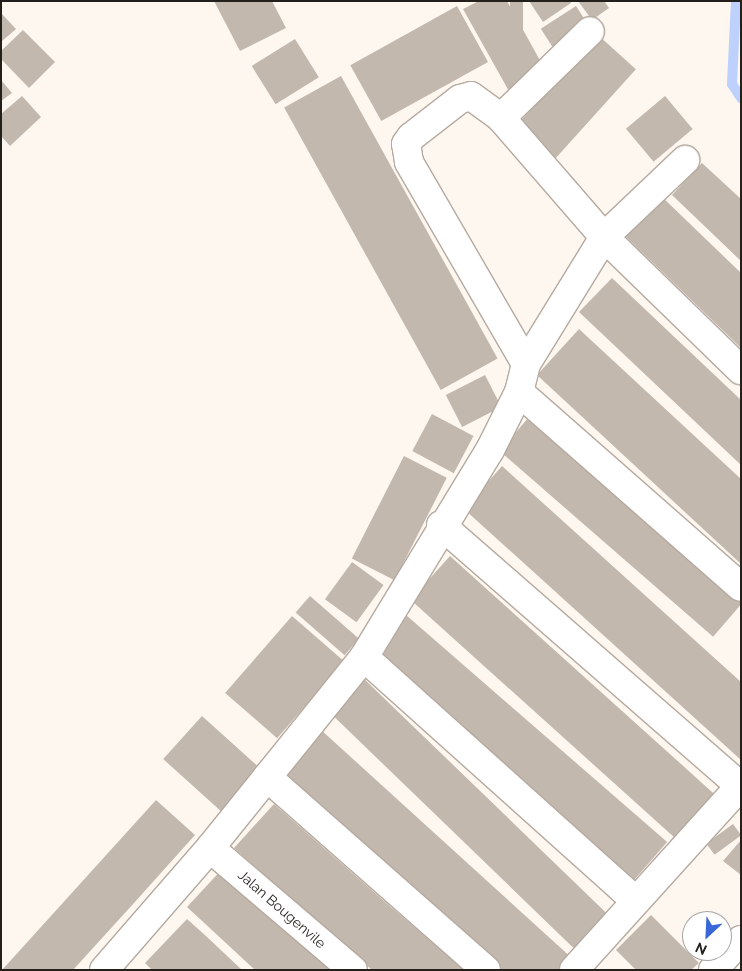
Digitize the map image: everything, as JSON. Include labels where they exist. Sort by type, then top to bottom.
[{"type":"street","points":[[501,118],[590,32]]},
{"type":"street","points":[[526,364],[409,162],[406,144],[460,99],[478,98],[501,118],[604,237],[741,370]]},
{"type":"street","points":[[118,965],[364,657],[441,525],[490,450],[519,392],[526,364],[604,237],[685,160]]},
{"type":"street","points":[[519,392],[741,587]]},
{"type":"street","points":[[441,525],[740,785],[636,901],[589,965]]},
{"type":"street","points":[[364,657],[636,901]]},
{"type":"street","points":[[267,777],[486,970]]},
{"type":"street","name":"Jalan Bougenvile","points":[[210,848],[353,970]]},
{"type":"street","points":[[713,970],[741,940]]},
{"type":"building","points":[[214,1],[272,1],[286,28],[240,51]]},
{"type":"building","points":[[479,1],[507,1],[547,73],[510,93],[463,9]]},
{"type":"building","points":[[510,1],[523,1],[523,68],[510,68]]},
{"type":"building","points":[[529,1],[570,1],[571,3],[543,22]]},
{"type":"building","points":[[578,1],[604,1],[609,8],[592,20]]},
{"type":"building","points":[[457,6],[488,62],[381,121],[350,65]]},
{"type":"building","points":[[576,6],[591,29],[555,52],[541,29]]},
{"type":"building","points":[[1,13],[16,29],[1,42]]},
{"type":"building","points":[[23,30],[55,62],[29,88],[1,59],[1,51]]},
{"type":"building","points":[[598,35],[636,69],[556,158],[518,124]]},
{"type":"building","points":[[295,39],[319,77],[276,104],[252,66]]},
{"type":"building","points":[[341,76],[498,359],[441,390],[284,108]]},
{"type":"building","points":[[1,80],[12,93],[1,101]]},
{"type":"building","points":[[22,96],[41,117],[10,146],[1,136],[1,114]]},
{"type":"building","points":[[665,96],[693,129],[654,162],[626,129]]},
{"type":"building","points":[[702,163],[741,199],[741,261],[672,195]]},
{"type":"building","points":[[659,194],[741,273],[741,348],[622,233]]},
{"type":"building","points":[[612,278],[741,400],[741,465],[579,312]]},
{"type":"building","points":[[579,329],[741,479],[741,564],[537,375]]},
{"type":"building","points":[[485,375],[501,407],[462,427],[446,395]]},
{"type":"building","points":[[432,414],[473,436],[454,473],[412,451]]},
{"type":"building","points":[[529,417],[741,601],[741,604],[713,637],[499,451]]},
{"type":"building","points":[[404,456],[447,478],[395,580],[352,558]]},
{"type":"building","points":[[502,466],[741,682],[741,760],[464,509]]},
{"type":"building","points":[[450,556],[718,797],[678,841],[411,600]]},
{"type":"building","points":[[352,562],[384,585],[357,622],[325,599]]},
{"type":"building","points":[[310,596],[359,639],[345,655],[296,613]]},
{"type":"building","points":[[406,615],[667,842],[634,880],[373,653]]},
{"type":"building","points":[[292,616],[344,661],[277,738],[225,693]]},
{"type":"building","points":[[360,675],[612,918],[578,953],[327,710]]},
{"type":"building","points":[[202,716],[261,769],[222,812],[163,759]]},
{"type":"building","points":[[320,729],[574,960],[565,970],[497,970],[281,772]]},
{"type":"building","points":[[156,800],[195,835],[134,903],[73,970],[2,970]]},
{"type":"building","points":[[274,804],[464,970],[372,970],[234,848]]},
{"type":"building","points":[[733,824],[741,835],[715,855],[706,843]]},
{"type":"building","points":[[741,840],[741,875],[723,861]]},
{"type":"building","points":[[225,866],[337,970],[255,970],[187,907]]},
{"type":"building","points":[[651,915],[682,946],[682,961],[697,961],[699,963],[691,970],[636,970],[616,950]]},
{"type":"building","points":[[187,919],[242,970],[152,970],[145,963]]},
{"type":"waterway","points":[[736,1],[732,84],[741,98]]}]
